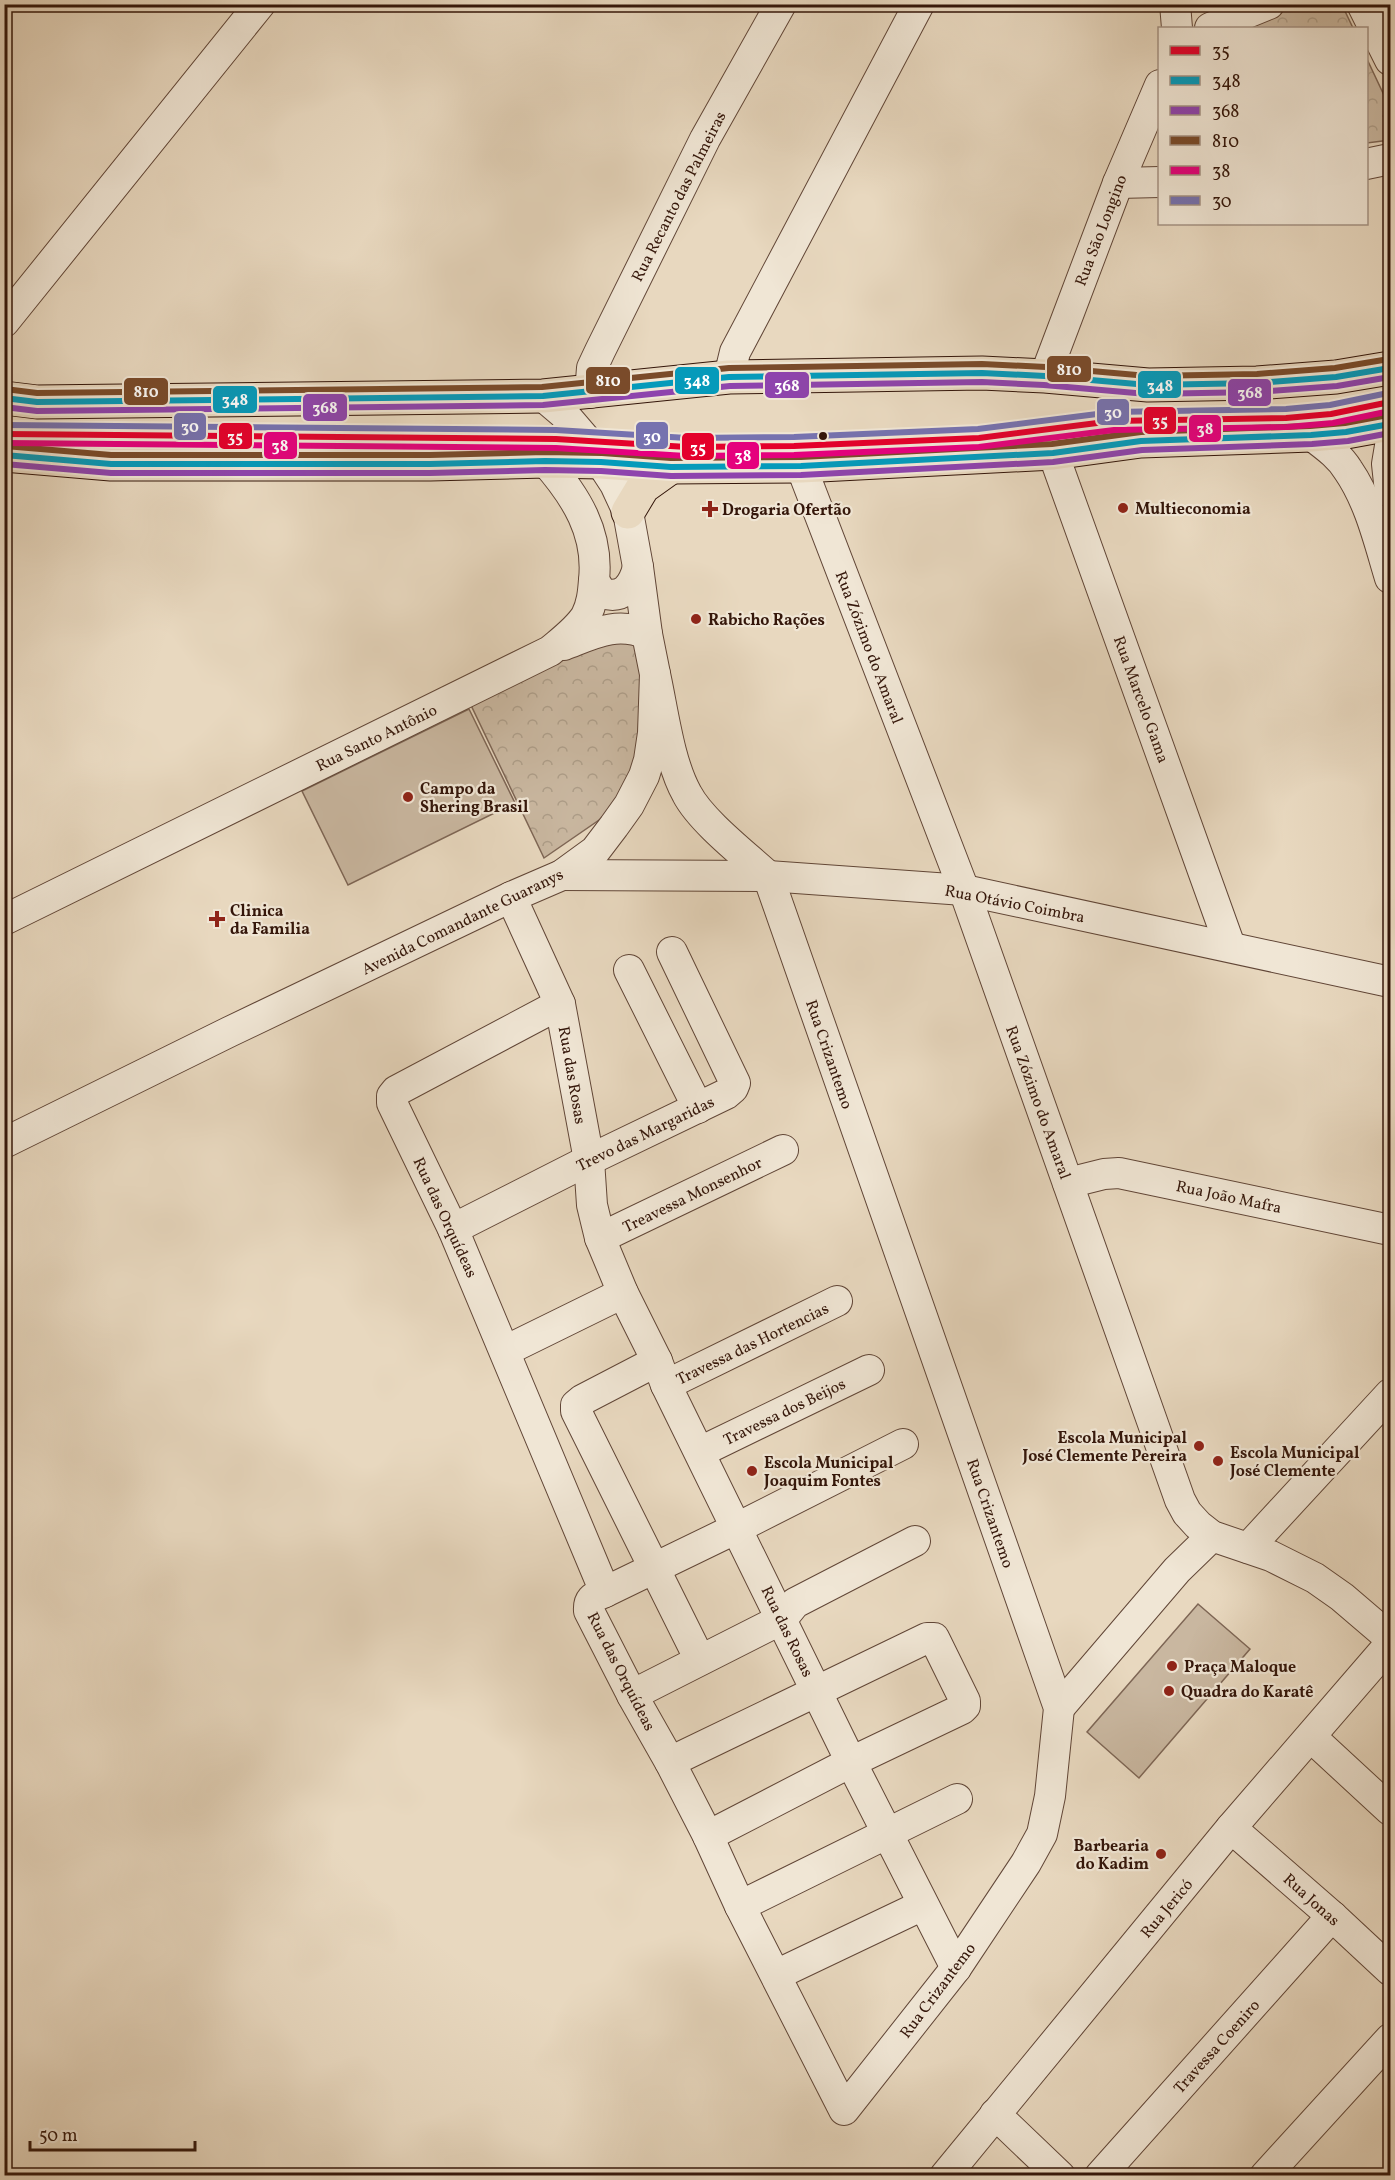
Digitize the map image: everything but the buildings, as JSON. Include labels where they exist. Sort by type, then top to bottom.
[{"type":"main road","points":[[4,398],[37,402],[82,402],[543,396],[729,377],[982,373],[1148,385],[1257,383],[1336,377],[1390,368]]},
{"type":"main road","points":[[4,455],[111,464],[430,464],[545,461],[671,467],[801,466],[1053,453],[1141,441],[1311,435],[1346,432],[1390,424]]},
{"type":"main road","points":[[628,512],[643,487],[671,467]]},
{"type":"street","points":[[4,322],[260,4]]},
{"type":"street","name":"Rua Recanto das Palmeiras","points":[[590,393],[592,368],[600,351],[705,139],[782,4]]},
{"type":"street","points":[[729,377],[735,352],[919,4]]},
{"type":"street","points":[[1175,4],[1177,27]]},
{"type":"street","points":[[1212,27],[1269,4]]},
{"type":"street","points":[[1362,4],[1390,60]]},
{"type":"street","name":"Rua São Longino","points":[[1045,376],[1118,183],[1158,91]]},
{"type":"street","points":[[1368,164],[1390,159]]},
{"type":"street","points":[[1118,183],[1158,182]]},
{"type":"street","name":"Avenida Comandante Guaranys","points":[[4,1143],[229,1032],[511,897],[562,875],[595,850],[630,805],[650,760],[655,674],[628,512],[615,484],[587,441],[563,413],[543,396]]},
{"type":"street","points":[[1311,435],[1338,457],[1364,496],[1390,578]]},
{"type":"street","points":[[1390,446],[1387,464],[1390,492]]},
{"type":"street","name":"Rua Marcelo Gama","points":[[1053,453],[1230,946]]},
{"type":"street","name":"Rua Santo Antônio","points":[[4,920],[550,651],[576,629],[591,604],[596,562],[593,543],[586,521],[563,482],[545,461]]},
{"type":"street","name":"Rua Zózimo do Amaral","points":[[801,466],[964,890],[1180,1500],[1198,1526],[1212,1536],[1270,1556],[1316,1578],[1390,1638]]},
{"type":"street","points":[[594,581],[602,593],[617,595],[632,585],[638,567]]},
{"type":"street","points":[[550,651],[601,631],[624,627],[647,634]]},
{"type":"street","points":[[655,674],[677,771],[687,795],[700,813],[768,876]]},
{"type":"street","name":"Rua Otávio Coimbra","points":[[562,875],[768,876],[964,890],[1390,982]]},
{"type":"street","name":"Rua Crizantemo","points":[[768,876],[1059,1708],[1050,1796],[1042,1834],[1026,1863],[956,1968],[844,2110]]},
{"type":"street","name":"Rua das Rosas","points":[[511,897],[560,1004],[589,1160],[592,1205],[600,1238],[623,1293],[851,1762],[956,1968]]},
{"type":"street","name":"Trevo das Margaridas","points":[[453,1229],[726,1094],[733,1088],[735,1083],[672,952]]},
{"type":"street","points":[[629,970],[698,1108]]},
{"type":"street","name":"Rua das Orquídeas","points":[[560,1004],[396,1091],[392,1096],[392,1103],[453,1229],[605,1592],[591,1598],[588,1603],[589,1611],[708,1836],[740,1906],[844,2110]]},
{"type":"street","name":"Treavessa Monsenhor","points":[[600,1238],[783,1150]]},
{"type":"street","name":"Rua João Mafra","points":[[1068,1183],[1104,1174],[1119,1173],[1390,1230]]},
{"type":"street","points":[[505,1351],[623,1293]]},
{"type":"street","name":"Travessa das Hortencias","points":[[654,1567],[579,1419],[576,1405],[582,1400],[662,1373],[837,1301]]},
{"type":"street","name":"Travessa dos Beijos","points":[[700,1452],[869,1370]]},
{"type":"street","points":[[1248,1548],[1390,1395]]},
{"type":"street","points":[[605,1592],[903,1444]]},
{"type":"street","points":[[1059,1708],[1177,1570],[1212,1536]]},
{"type":"street","points":[[632,1695],[782,1619],[795,1603],[915,1541]]},
{"type":"street","points":[[654,1567],[700,1660]]},
{"type":"street","points":[[670,1762],[931,1637],[936,1642],[965,1701],[962,1709],[851,1762],[708,1836]]},
{"type":"street","name":"Rua Jericó","points":[[945,2175],[1232,1828],[1390,1644]]},
{"type":"street","points":[[1311,1737],[1390,1810]]},
{"type":"street","points":[[740,1906],[957,1799]]},
{"type":"street","name":"Rua Jonas","points":[[1232,1828],[1390,1970]]},
{"type":"street","points":[[776,1976],[923,1905]]},
{"type":"street","name":"Travessa Coeniro","points":[[1100,2175],[1332,1916]]},
{"type":"street","points":[[1265,2175],[1390,2039]]},
{"type":"street","points":[[995,2114],[1060,2175]]},
{"type":"green space","points":[[1298,4],[1342,5],[1353,27],[1247,27]]},
{"type":"green space","points":[[1368,61],[1390,108],[1390,140],[1368,143]]},
{"type":"green space","points":[[599,639],[642,642],[637,766],[615,809],[544,858],[469,701]]},
{"type":"green space","name":"Campo da Shering Brasil","points":[[469,709],[515,803],[348,885],[302,791]]},
{"type":"green space","name":"Quadra do Karatê","points":[[1198,1604],[1250,1649],[1139,1778],[1087,1732]]},
{"type":"transit line","name":"810","points":[[5,389],[37,393],[542,387],[729,368],[982,364],[1148,376],[1257,374],[1335,368],[1389,359]]},
{"type":"transit line","name":"348","points":[[4,398],[37,402],[543,396],[729,377],[982,373],[1148,385],[1257,383],[1336,377],[1390,368]]},
{"type":"transit line","name":"368","points":[[4,407],[37,411],[543,405],[730,386],[982,382],[1147,394],[1257,392],[1337,386],[1390,377]]},
{"type":"transit line","name":"30","points":[[4,425],[556,430],[687,438],[794,437],[978,429],[1113,412],[1286,409],[1330,405],[1388,393]]},
{"type":"transit line","name":"35","points":[[4,434],[556,439],[687,447],[794,446],[979,438],[1113,421],[1286,418],[1331,414],[1390,402]]},
{"type":"transit line","name":"38","points":[[4,443],[556,448],[686,456],[794,455],[979,447],[1114,430],[1287,427],[1333,423],[1390,411]]},
{"type":"transit line","name":"810","points":[[5,446],[111,455],[430,455],[545,452],[671,458],[801,457],[1052,444],[1141,432],[1310,426],[1345,423],[1388,415]]},
{"type":"transit line","name":"348","points":[[4,455],[111,464],[430,464],[545,461],[671,467],[801,466],[1053,453],[1141,441],[1311,435],[1346,432],[1390,424]]},
{"type":"transit line","name":"368","points":[[4,464],[111,473],[430,473],[545,470],[671,476],[801,475],[1053,462],[1142,450],[1312,444],[1348,441],[1390,433]]},
{"type":"place","name":"Multieconomia","points":[[1123,508]]},
{"type":"place","name":"Drogaria Ofertão","points":[[710,509]]},
{"type":"place","name":"Rabicho Rações","points":[[696,619]]},
{"type":"place","name":"Campo da Shering Brasil","points":[[408,797]]},
{"type":"place","name":"Clinica da Familia","points":[[217,919]]},
{"type":"place","name":"Escola Municipal José Clemente Pereira","points":[[1199,1446]]},
{"type":"place","name":"Escola Municipal José Clemente","points":[[1218,1461]]},
{"type":"place","name":"Escola Municipal Joaquim Fontes","points":[[752,1471]]},
{"type":"place","name":"Praça Maloque","points":[[1172,1666]]},
{"type":"place","name":"Quadra do Karatê","points":[[1169,1691]]},
{"type":"place","name":"Barbearia do Kadim","points":[[1161,1854]]}]
